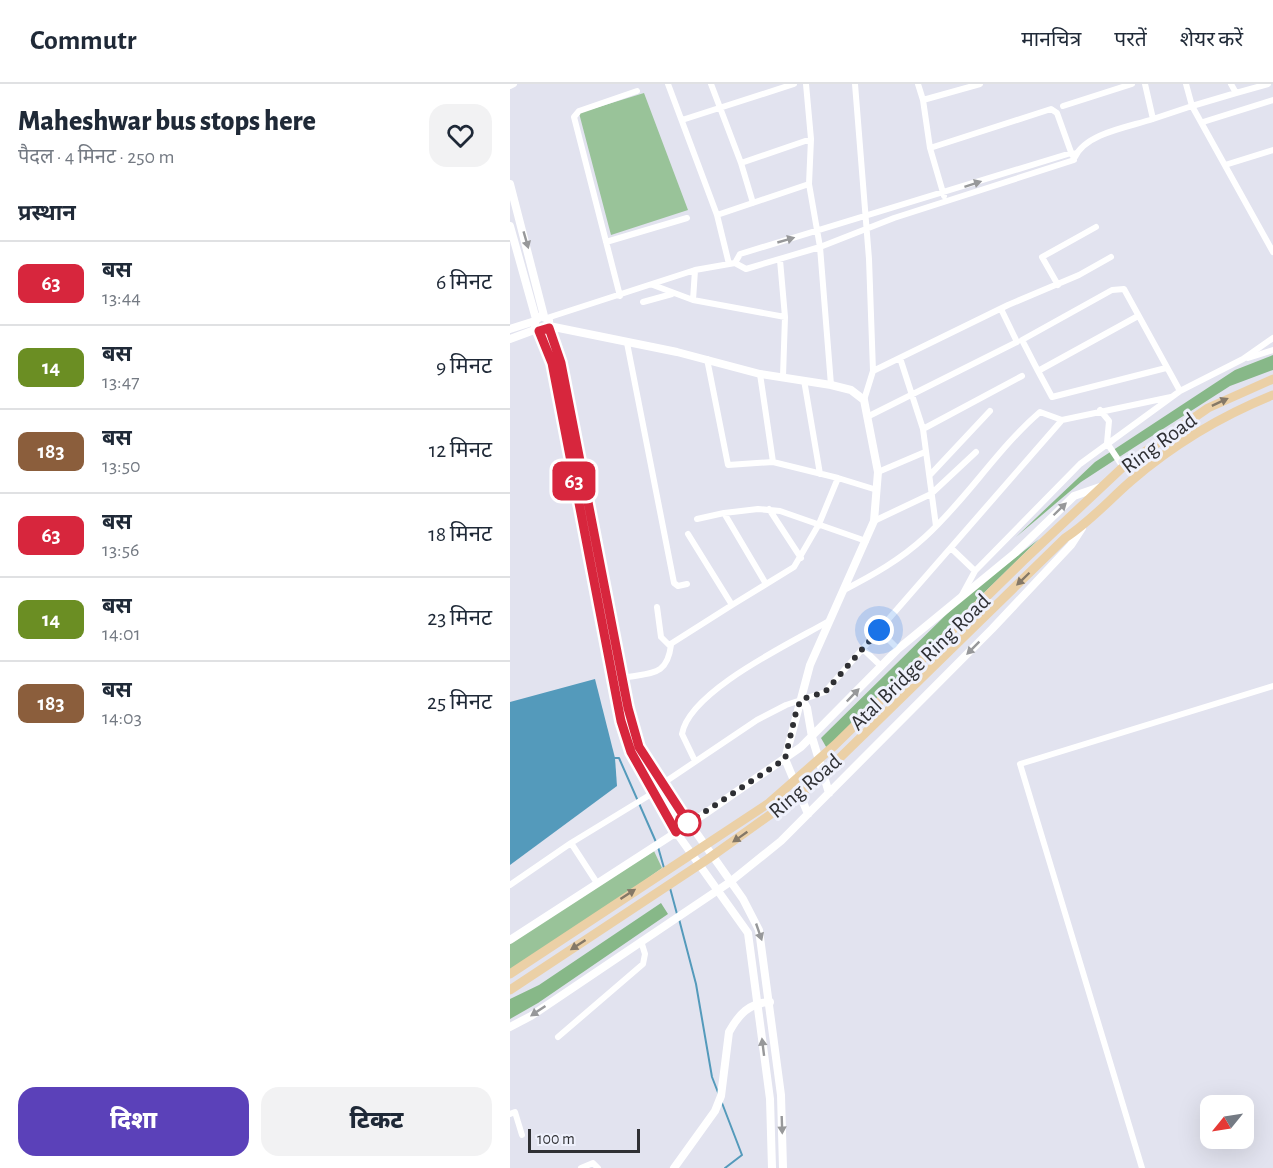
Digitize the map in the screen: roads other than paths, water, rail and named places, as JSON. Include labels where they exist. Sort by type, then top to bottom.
[{"type":"main road","points":[[510,184],[552,363],[621,721],[631,752],[676,832],[748,933],[770,1099],[772,1168]]},
{"type":"main road","points":[[510,226],[542,323],[561,363],[623,678],[639,747],[689,824],[743,899],[759,930],[781,1095],[783,1168]]},
{"type":"main road","name":"Ring Road","points":[[1058,528],[1123,467],[1208,408],[1273,379]]},
{"type":"main road","name":"Ring Road","points":[[510,990],[708,859],[813,784],[1065,538],[1083,527],[1132,480],[1211,422],[1273,395]]},
{"type":"main road","name":"Atal Bridge Ring Road","points":[[510,974],[769,803],[835,745],[1058,528]]},
{"type":"street","points":[[668,84],[717,215],[732,264]]},
{"type":"street","points":[[711,84],[741,163],[753,203]]},
{"type":"street","points":[[682,120],[794,84]]},
{"type":"street","points":[[806,84],[811,140],[809,184],[820,247],[831,385]]},
{"type":"street","points":[[808,814],[785,759],[810,665],[874,521],[877,490],[878,472],[869,416],[864,400],[873,371],[866,229],[855,84]]},
{"type":"street","points":[[918,84],[923,100],[930,148],[945,202]]},
{"type":"street","points":[[923,100],[980,84]]},
{"type":"street","points":[[1063,106],[1132,84]]},
{"type":"street","points":[[1145,84],[1153,119]]},
{"type":"street","points":[[1186,84],[1192,106],[1203,122],[1273,252]]},
{"type":"street","points":[[1231,84],[1236,93]]},
{"type":"street","points":[[510,339],[542,323],[695,270],[732,264],[746,269],[820,247],[894,218],[1074,156],[1091,140],[1192,106],[1268,84]]},
{"type":"street","points":[[620,296],[574,117],[579,111],[637,91]]},
{"type":"street","points":[[1203,122],[1273,100]]},
{"type":"street","points":[[930,148],[1051,109],[1057,113],[1074,156]]},
{"type":"street","points":[[741,163],[811,140]]},
{"type":"street","points":[[1225,165],[1271,151],[1273,159]]},
{"type":"street","points":[[732,264],[740,254],[1074,156]]},
{"type":"street","points":[[717,215],[809,184]]},
{"type":"street","points":[[892,209],[894,218]]},
{"type":"street","points":[[606,242],[687,218]]},
{"type":"street","points":[[1059,285],[1042,257],[1096,227]]},
{"type":"street","points":[[873,371],[1001,309],[1059,285],[1111,257]]},
{"type":"street","points":[[780,260],[785,317],[783,376]]},
{"type":"street","points":[[693,300],[695,270]]},
{"type":"street","points":[[653,285],[693,300],[785,317]]},
{"type":"street","points":[[1166,368],[1052,397],[1022,340],[1112,290],[1124,289],[1180,391]]},
{"type":"street","points":[[643,302],[673,294]]},
{"type":"street","points":[[869,416],[1017,342],[1001,309]]},
{"type":"street","points":[[1038,370],[1138,316]]},
{"type":"street","points":[[510,329],[542,323],[707,359],[760,374],[831,385],[851,390],[864,400]]},
{"type":"street","points":[[962,595],[975,571],[1080,464],[1180,391],[1243,359],[1273,338]]},
{"type":"street","points":[[627,343],[674,583],[678,586],[687,584]]},
{"type":"street","points":[[1243,359],[1273,350]]},
{"type":"street","points":[[900,358],[923,429],[936,526]]},
{"type":"street","points":[[707,359],[728,465],[773,462],[877,490]]},
{"type":"street","points":[[760,374],[773,462]]},
{"type":"street","points":[[923,429],[1022,376]]},
{"type":"street","points":[[804,380],[820,474]]},
{"type":"street","points":[[662,784],[757,720],[802,699],[825,692],[1062,420],[1100,410],[1171,397]]},
{"type":"street","points":[[1100,410],[1109,421],[1107,443],[1123,467]]},
{"type":"street","points":[[930,475],[990,411]]},
{"type":"street","points":[[844,590],[887,567],[936,526],[983,470],[1040,412],[1062,420]]},
{"type":"street","points":[[878,472],[925,452]]},
{"type":"street","points":[[874,521],[931,494],[976,452]]},
{"type":"street","points":[[657,607],[661,637],[664,643],[671,645],[794,567],[819,524],[838,478]]},
{"type":"street","points":[[510,940],[785,759],[812,737],[898,649],[1015,553],[1074,496],[1102,486]]},
{"type":"street","points":[[768,509],[801,558]]},
{"type":"street","points":[[697,519],[724,513],[768,509],[866,541]]},
{"type":"street","points":[[724,513],[766,584]]},
{"type":"street","points":[[510,1027],[531,1016],[730,882],[781,841],[1006,614],[1071,545],[1083,527]]},
{"type":"street","points":[[687,534],[732,605]]},
{"type":"street","points":[[951,548],[975,571]]},
{"type":"street","points":[[695,761],[682,734],[692,710],[738,674],[829,621]]},
{"type":"street","points":[[879,630],[898,649]]},
{"type":"street","points":[[623,678],[663,668],[669,661],[671,645]]},
{"type":"street","points":[[863,649],[881,666]]},
{"type":"street","points":[[1142,1168],[1020,764],[1273,686]]},
{"type":"street","points":[[802,699],[807,708],[812,737],[829,793]]},
{"type":"street","points":[[510,885],[571,843],[653,793]]},
{"type":"street","points":[[571,843],[597,883]]},
{"type":"street","points":[[558,1037],[643,964],[645,954],[641,941]]},
{"type":"street","points":[[674,1168],[715,1111],[721,1096],[729,1032],[747,1008],[757,1003],[770,1002]]},
{"type":"street","points":[[510,1114],[515,1112],[522,1135]]},
{"type":"street","points":[[581,1168],[593,1163],[598,1168]]},
{"type":"water","points":[[595,679],[615,758],[617,786],[510,865],[510,702]]},
{"type":"waterway","points":[[615,758],[619,758],[656,842]]},
{"type":"waterway","points":[[658,847],[664,868]]},
{"type":"waterway","points":[[670,888],[677,914]]},
{"type":"waterway","points":[[679,919],[696,984],[712,1077],[719,1095]]},
{"type":"waterway","points":[[722,1103],[742,1155],[725,1168]]}]
